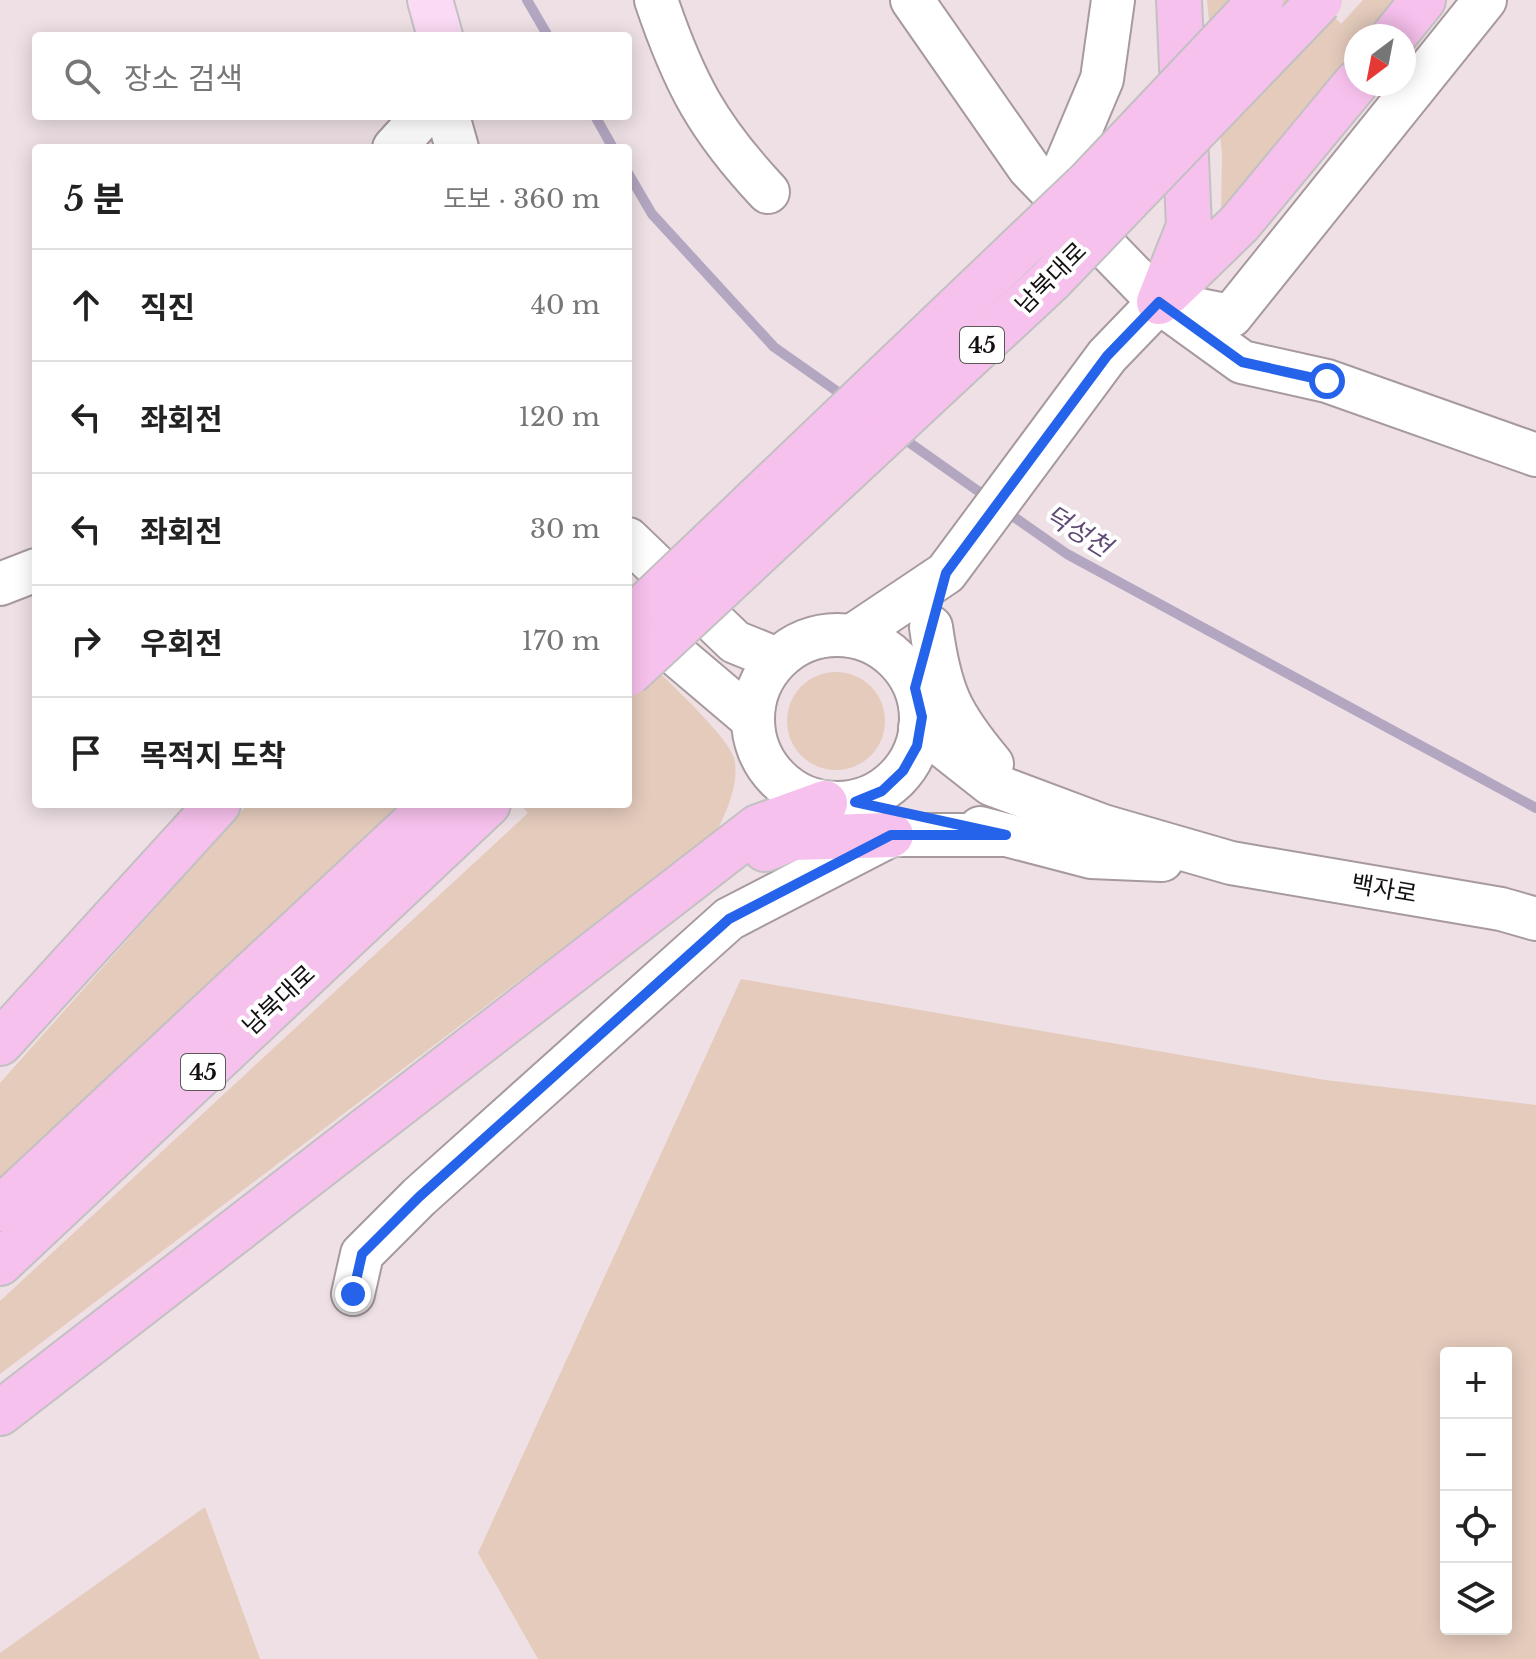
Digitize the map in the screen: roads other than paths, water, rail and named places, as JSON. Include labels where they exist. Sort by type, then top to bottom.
[{"type":"highway","points":[[1159,302],[1189,226],[1179,0]]},
{"type":"highway","name":"남북대로","points":[[632,618],[1089,182],[1261,0]]},
{"type":"highway","name":"남북대로","points":[[632,670],[1050,281],[1320,0]]},
{"type":"highway","points":[[1404,24],[1423,0]]},
{"type":"highway","points":[[1159,302],[1240,223],[1345,96]]},
{"type":"highway","points":[[0,1413],[758,827],[840,803]]},
{"type":"highway","points":[[0,1043],[214,808]]},
{"type":"highway","name":"남북대로","points":[[0,1263],[394,867],[431,808]]},
{"type":"highway","name":"남북대로","points":[[0,1209],[394,867],[482,808]]},
{"type":"highway","points":[[696,877],[793,838],[891,835]]},
{"type":"main road","points":[[430,0],[439,32]]},
{"type":"street","points":[[656,0],[673,51],[704,115],[733,155],[768,192]]},
{"type":"street","points":[[912,0],[1029,168],[1159,302],[1242,362],[1327,381],[1536,455]]},
{"type":"street","points":[[1054,193],[1102,79],[1113,0]]},
{"type":"street","points":[[1159,302],[1231,316],[1485,0]]},
{"type":"street","points":[[398,144],[419,120]]},
{"type":"street","points":[[436,144],[445,120]]},
{"type":"street","points":[[448,120],[456,144]]},
{"type":"street","points":[[472,120],[479,144]]},
{"type":"street","points":[[852,636],[946,573],[1107,356],[1159,302]]},
{"type":"street","points":[[632,543],[735,642],[777,659]]},
{"type":"street","points":[[0,584],[32,572]]},
{"type":"street","points":[[840,803],[882,791],[903,771],[917,746],[918,708],[931,627],[946,573]]},
{"type":"street","points":[[632,617],[753,720]]},
{"type":"street","points":[[931,627],[937,673],[959,724],[1019,795]]},
{"type":"street","points":[[825,635],[852,636],[877,645],[900,663],[918,708],[991,784],[1103,826],[1231,863],[1091,857],[1006,835],[800,795],[778,780],[762,758],[753,720],[753,706],[761,680],[777,659],[799,643],[825,635]]},
{"type":"street","points":[[353,1294],[362,1254],[410,1206],[729,919],[891,835],[1006,835]]},
{"type":"street","name":"백자로","points":[[1231,863],[1501,909],[1536,919]]},
{"type":"waterway","name":"덕성천","points":[[527,0],[546,32]]},
{"type":"waterway","name":"덕성천","points":[[597,120],[611,144]]},
{"type":"waterway","name":"덕성천","points":[[632,180],[652,214],[774,347],[848,399]]},
{"type":"waterway","name":"덕성천","points":[[900,436],[988,498]]},
{"type":"waterway","name":"덕성천","points":[[1004,510],[1067,554],[1536,808]]}]
